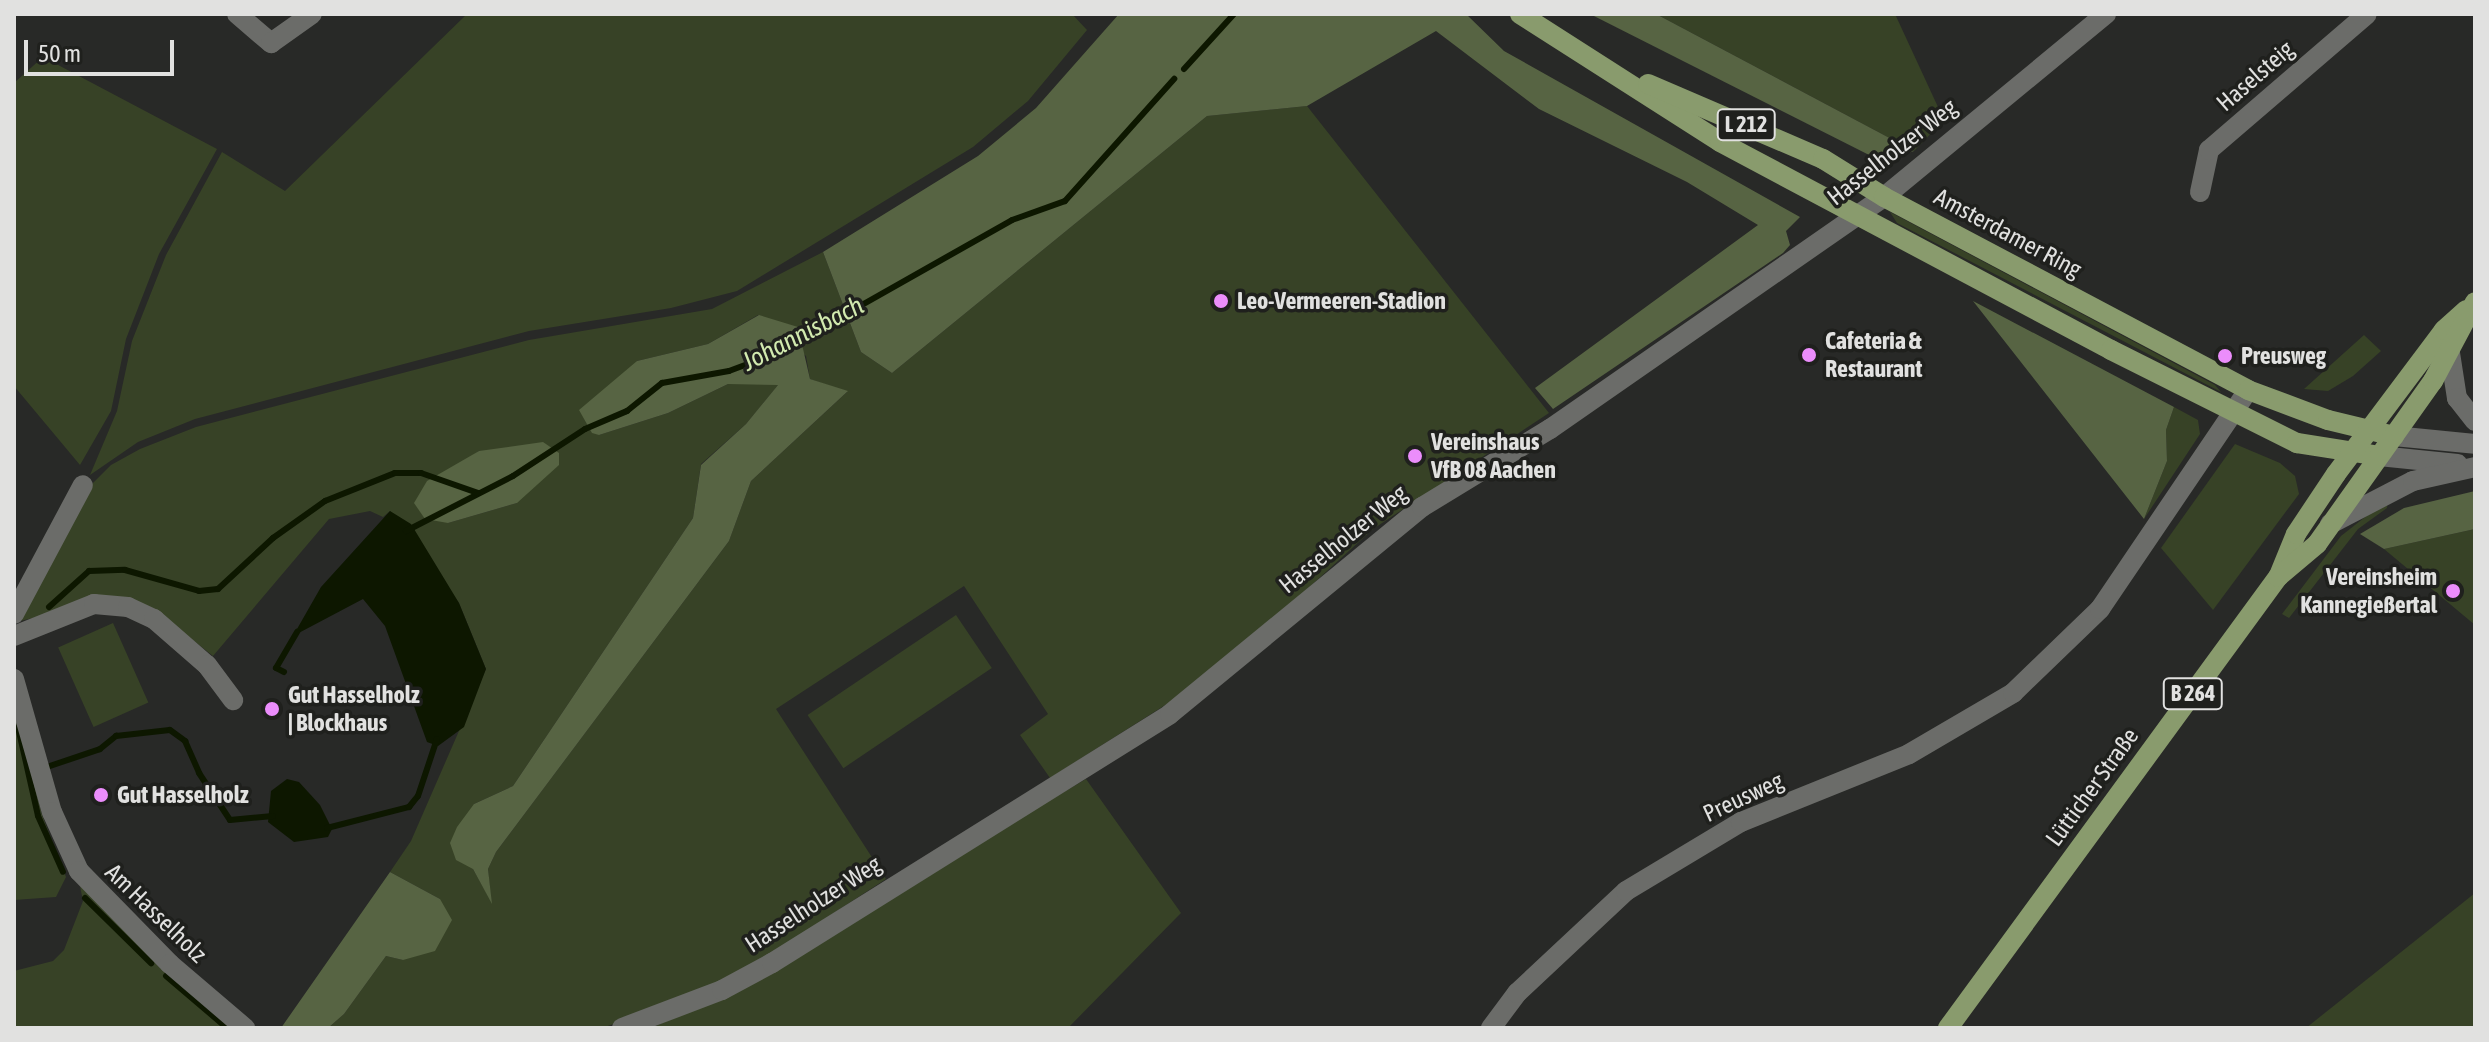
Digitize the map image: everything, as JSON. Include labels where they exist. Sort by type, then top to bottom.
[{"type":"main road","name":"Amsterdamer Ring","points":[[1520,14],[1720,142],[2234,413],[2297,443],[2379,456]]},
{"type":"main road","name":"Amsterdamer Ring","points":[[1602,65],[1823,159],[1884,197],[2248,390],[2328,420],[2394,436]]},
{"type":"main road","name":"Lütticher Straße","points":[[2278,577],[2317,544],[2450,353],[2475,302]]},
{"type":"main road","name":"Lütticher Straße","points":[[1948,1028],[2278,577],[2296,534],[2353,452],[2444,330],[2475,302]]},
{"type":"street","points":[[237,14],[271,43],[312,14]]},
{"type":"street","name":"Hasselholzer Weg","points":[[622,1028],[722,990],[772,963],[1170,714],[1422,507],[1550,429],[1884,197],[2106,14]]},
{"type":"street","name":"Haselsteig","points":[[2200,192],[2209,150],[2367,14]]},
{"type":"street","points":[[2450,353],[2457,398],[2475,421]]},
{"type":"street","name":"Preusweg","points":[[1491,1028],[1517,993],[1626,891],[1741,822],[1909,754],[2013,693],[2100,609],[2248,390]]},
{"type":"street","points":[[2394,436],[2475,444]]},
{"type":"street","points":[[2379,456],[2475,466]]},
{"type":"street","points":[[2330,524],[2413,481],[2475,466]]},
{"type":"street","points":[[14,614],[83,485]]},
{"type":"street","points":[[14,636],[94,604],[128,607],[154,619],[207,665],[233,700]]},
{"type":"street","name":"Am Hasselholz","points":[[14,679],[52,812],[79,871],[170,964],[245,1028]]},
{"type":"shaded area","points":[[467,14],[1072,14],[1087,30],[1028,101],[973,147],[737,291],[671,308],[529,331],[195,419],[138,442],[90,475],[117,411],[132,341],[166,255],[222,152],[285,191]]},
{"type":"shaded area","points":[[1656,14],[1895,14],[1944,120],[1914,151]]},
{"type":"shaded area","points":[[43,57],[217,149],[159,254],[126,339],[111,411],[80,465],[14,386],[14,83]]},
{"type":"shaded area","points":[[1307,106],[1549,413],[1373,529],[1247,644],[1170,702],[1050,778],[1020,735],[1048,714],[964,586],[776,709],[886,879],[766,957],[690,997],[602,1028],[328,1028],[344,1014],[386,956],[403,960],[440,899],[390,872],[411,841],[486,669],[459,603],[390,511],[383,517],[370,511],[329,519],[213,656],[169,621],[111,600],[20,621],[87,489],[111,465],[140,449],[196,427],[529,340],[712,309],[823,252],[861,352],[892,373],[1207,116]],"holes":[[[758,315],[806,356],[810,379],[847,392],[751,481],[729,541],[496,852],[488,869],[491,901],[473,869],[474,804],[513,786],[693,518],[701,464],[746,424],[779,384],[728,384],[668,413],[599,435],[637,361],[708,344]],[[479,451],[517,503],[448,523],[456,467]]]},
{"type":"shaded area","points":[[1890,212],[2215,385],[2221,392],[1897,223]]},
{"type":"shaded area","points":[[2364,335],[2381,351],[2353,376],[2328,391],[2304,389]]},
{"type":"shaded area","points":[[2174,407],[2198,420],[2200,434],[2144,519],[2167,461],[2166,430]]},
{"type":"shaded area","points":[[2235,444],[2280,463],[2295,476],[2299,494],[2213,610],[2161,548]]},
{"type":"shaded area","points":[[2388,499],[2387,508],[2358,529],[2289,618],[2282,614],[2341,536]]},
{"type":"shaded area","points":[[390,511],[411,524],[459,603],[486,669],[464,727],[438,746],[427,742],[385,626],[363,599],[293,636],[321,587]]},
{"type":"shaded area","points":[[2475,529],[2475,625],[2384,549]]},
{"type":"shaded area","points":[[956,615],[992,668],[843,768],[808,715]]},
{"type":"shaded area","points":[[113,623],[148,702],[94,727],[58,647]]},
{"type":"shaded area","points":[[14,705],[42,815],[66,877],[56,897],[14,900]]},
{"type":"shaded area","points":[[287,779],[299,782],[320,805],[332,829],[328,837],[294,842],[268,822],[271,791]]},
{"type":"shaded area","points":[[1086,779],[1181,913],[1068,1028],[651,1028],[694,1009]]},
{"type":"shaded area","points":[[80,886],[238,1028],[14,1028],[14,971],[53,961],[64,950],[83,901]]},
{"type":"shaded area","points":[[2475,893],[2475,1028],[2306,1028]]},
{"type":"green space","points":[[1119,14],[1466,14],[1504,51],[1800,217],[1786,231],[1790,245],[1783,253],[1553,409],[1535,388],[1758,225],[1687,182],[1539,109],[1436,31],[1307,106],[1207,116],[892,373],[861,352],[823,252],[978,156],[1036,108]]},
{"type":"green space","points":[[1590,14],[1656,14],[1914,151],[1883,162]]},
{"type":"green space","points":[[1973,301],[2174,407],[2166,430],[2167,461],[2144,519]]},
{"type":"green space","points":[[759,315],[798,327],[810,379],[848,391],[751,481],[729,541],[496,852],[488,869],[492,904],[473,869],[456,860],[450,843],[457,827],[474,804],[513,786],[693,518],[701,465],[746,424],[778,385],[728,384],[668,413],[599,435],[592,433],[579,410],[637,361],[708,344]]},
{"type":"green space","points":[[543,442],[559,453],[559,465],[517,503],[448,523],[425,519],[414,503],[427,481],[479,451]]},
{"type":"green space","points":[[2475,491],[2475,529],[2384,549],[2360,534],[2404,508]]},
{"type":"green space","points":[[390,872],[440,899],[452,920],[435,951],[403,960],[386,956],[344,1014],[328,1028],[281,1028]]},
{"type":"waterway","name":"Johannisbach","points":[[1184,69],[1234,14]]},
{"type":"waterway","name":"Johannisbach","points":[[406,531],[513,476],[585,429],[627,411],[662,383],[729,371],[777,353],[1012,220],[1065,201],[1174,79]]},
{"type":"waterway","points":[[49,607],[89,571],[125,570],[199,591],[218,589],[273,538],[325,501],[395,473],[421,473],[478,493]]},
{"type":"waterway","name":"Johannisbach","points":[[284,672],[276,668],[297,632]]},
{"type":"waterway","points":[[18,727],[38,816],[63,872]]},
{"type":"waterway","points":[[44,768],[100,749],[116,736],[170,730],[185,741],[199,773],[230,820],[273,816]]},
{"type":"waterway","points":[[327,828],[409,807],[418,796],[437,739]]},
{"type":"waterway","points":[[85,898],[151,963]]},
{"type":"waterway","points":[[166,976],[227,1028]]},
{"type":"place","name":"Leo-Vermeeren-Stadion","points":[[1221,301]]},
{"type":"place","name":"Cafeteria & Restaurant","points":[[1809,355]]},
{"type":"place","name":"Preusweg","points":[[2225,356]]},
{"type":"place","name":"Vereinshaus VfB 08 Aachen","points":[[1415,456]]},
{"type":"place","name":"Vereinsheim Kannegießertal","points":[[2453,591]]},
{"type":"place","name":"Gut Hasselholz | Blockhaus","points":[[272,709]]},
{"type":"place","name":"Gut Hasselholz","points":[[101,795]]}]
